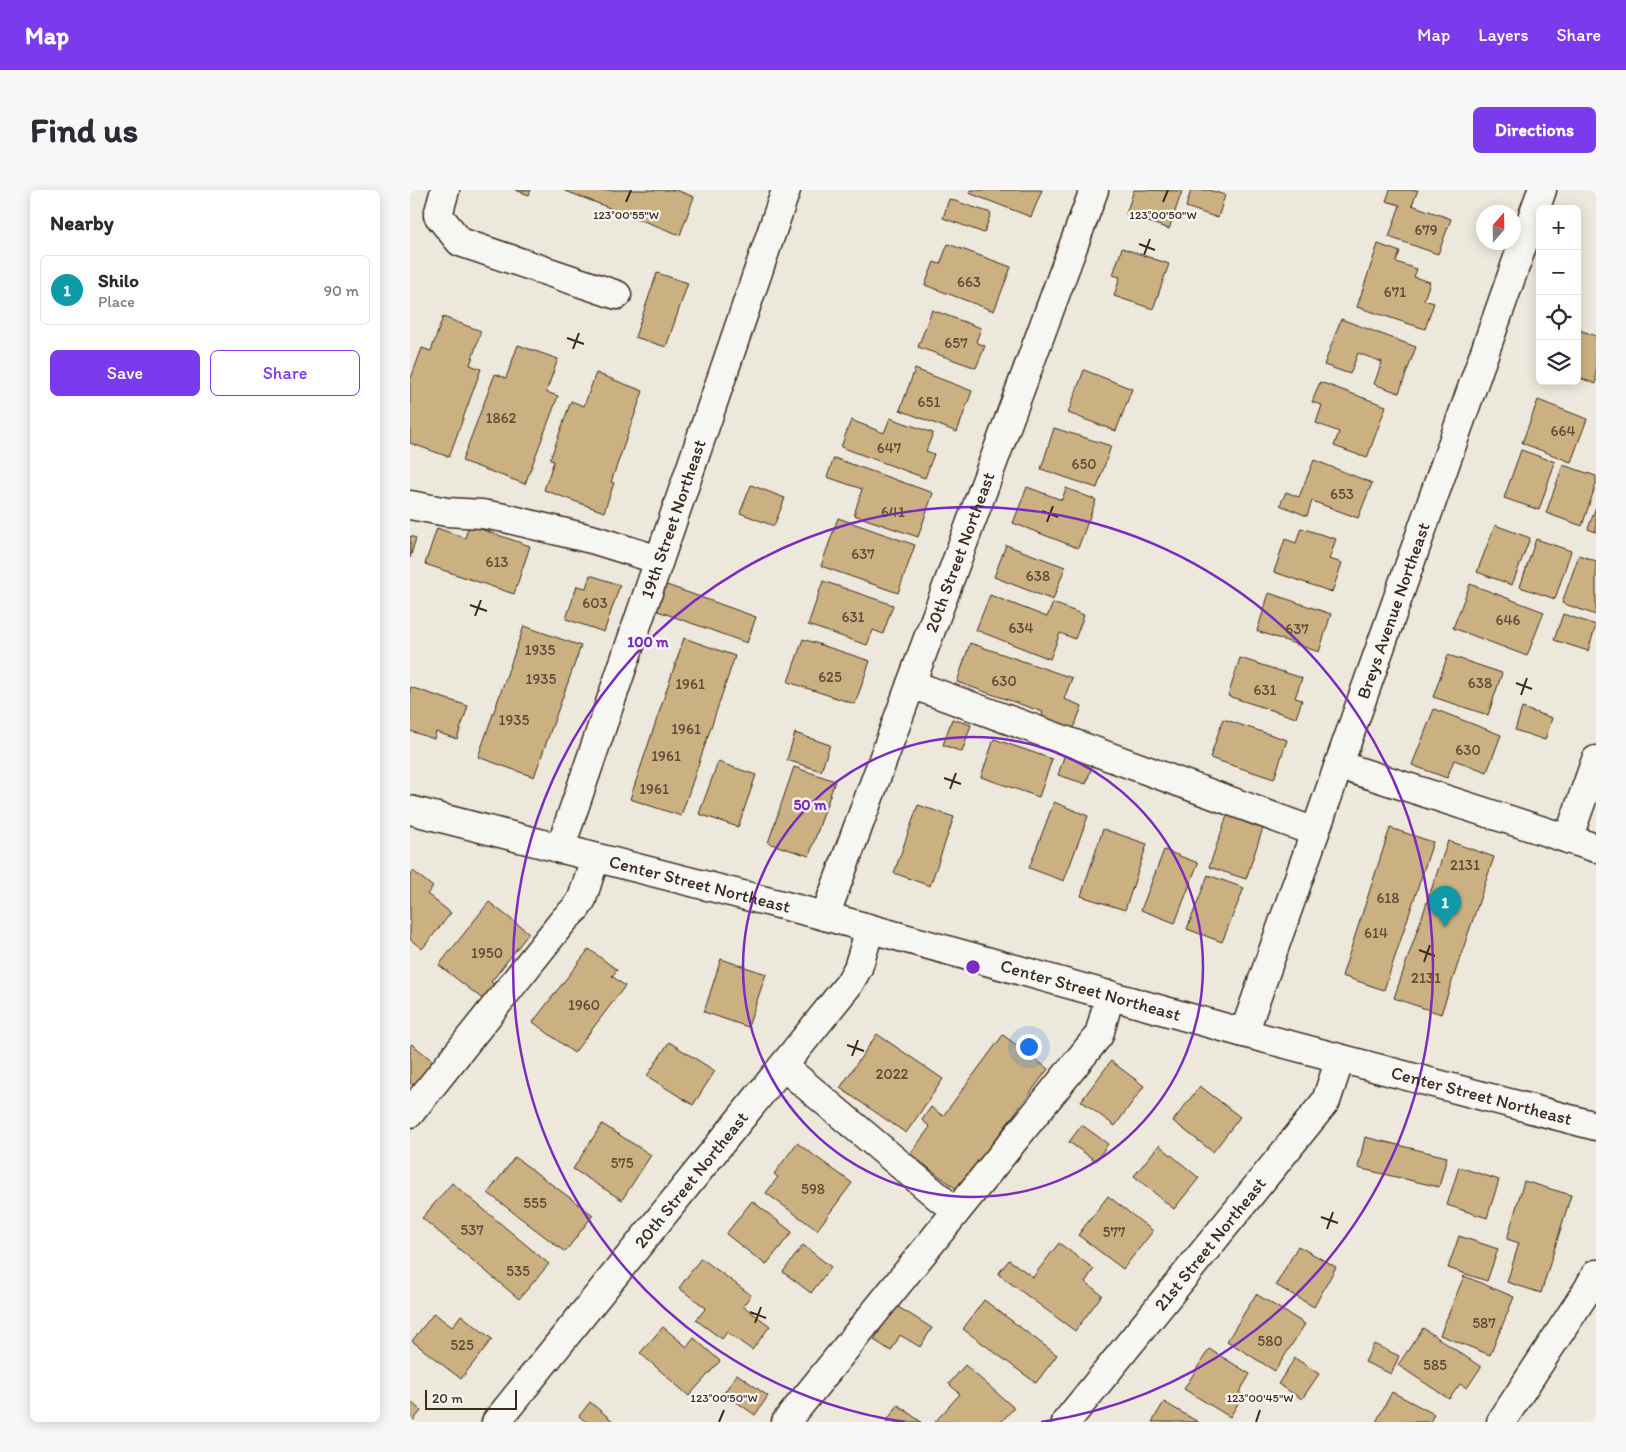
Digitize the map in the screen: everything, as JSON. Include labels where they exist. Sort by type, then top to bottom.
[{"type":"street","points":[[445,190],[438,215],[460,242],[617,295]]},
{"type":"street","name":"19th Street Northeast","points":[[560,849],[786,190]]},
{"type":"street","name":"20th Street Northeast","points":[[825,916],[1094,190]]},
{"type":"street","name":"Breys Avenue Northeast","points":[[1244,1033],[1542,190]]},
{"type":"street","points":[[410,505],[447,512],[482,514],[505,518],[595,540],[659,560]]},
{"type":"street","points":[[910,684],[1315,832]]},
{"type":"street","points":[[1568,839],[1596,760]]},
{"type":"street","points":[[1339,765],[1596,848]]},
{"type":"street","name":"Center Street Northeast","points":[[410,810],[825,916],[1244,1033],[1596,1126]]},
{"type":"street","points":[[410,1113],[564,920],[577,908],[582,899],[595,858]]},
{"type":"street","name":"20th Street Northeast","points":[[496,1422],[849,984],[858,968],[870,929]]},
{"type":"street","points":[[786,1422],[1099,1035],[1110,995]]},
{"type":"street","name":"21st Street Northeast","points":[[1066,1422],[1326,1100],[1340,1059]]},
{"type":"street","points":[[783,1066],[941,1199]]},
{"type":"street","points":[[1501,1422],[1596,1274]]},
{"type":"building","points":[[515,190],[531,190],[529,195]]},
{"type":"building","points":[[563,190],[676,190],[694,197],[680,235]]},
{"type":"building","points":[[970,190],[1042,190],[1031,217],[969,193]]},
{"type":"building","points":[[1134,190],[1182,191],[1169,229],[1126,214]]},
{"type":"building","points":[[1191,190],[1209,190],[1225,195],[1218,218],[1186,207]]},
{"type":"building","points":[[1390,190],[1418,190],[1412,205],[1451,219],[1438,254],[1389,237],[1400,205],[1386,201]]},
{"type":"building","points":[[949,199],[991,213],[984,233],[943,218]]},
{"type":"building","points":[[948,244],[1011,267],[994,311],[925,285],[934,262],[940,264]]},
{"type":"building","points":[[1378,244],[1400,252],[1396,262],[1417,269],[1414,277],[1430,282],[1424,300],[1434,303],[1425,329],[1357,307]]},
{"type":"building","points":[[1122,248],[1169,264],[1153,309],[1114,296],[1120,277],[1113,275]]},
{"type":"building","points":[[657,273],[688,283],[666,347],[635,337]]},
{"type":"building","points":[[932,310],[981,328],[976,342],[985,346],[976,368],[918,347]]},
{"type":"building","points":[[443,317],[481,331],[470,365],[481,369],[449,457],[410,443],[410,381],[422,348],[431,351]]},
{"type":"building","points":[[1341,319],[1416,347],[1399,393],[1374,384],[1382,362],[1358,353],[1350,374],[1324,365]]},
{"type":"building","points":[[1581,330],[1596,336],[1596,384],[1581,378]]},
{"type":"building","points":[[518,345],[558,359],[546,392],[558,396],[525,484],[462,461],[495,374],[506,378]]},
{"type":"building","points":[[915,369],[972,391],[957,432],[900,410]]},
{"type":"building","points":[[1084,370],[1132,389],[1116,431],[1068,413]]},
{"type":"building","points":[[596,373],[643,391],[611,482],[614,483],[604,512],[544,490],[554,461],[550,460],[571,401],[584,406]]},
{"type":"building","points":[[1320,382],[1386,406],[1367,458],[1334,446],[1339,432],[1316,423],[1322,405],[1312,402]]},
{"type":"building","points":[[1538,400],[1587,419],[1571,462],[1522,443]]},
{"type":"building","points":[[890,418],[933,433],[926,451],[934,454],[925,478],[841,447],[851,420],[884,433]]},
{"type":"building","points":[[1054,428],[1111,446],[1097,488],[1041,469]]},
{"type":"building","points":[[1521,450],[1555,462],[1539,510],[1504,498]]},
{"type":"building","points":[[834,458],[933,493],[918,537],[854,515],[862,489],[827,477]]},
{"type":"building","points":[[1314,460],[1372,483],[1358,518],[1312,501],[1307,516],[1280,505],[1286,492],[1299,497]]},
{"type":"building","points":[[1563,465],[1596,476],[1596,484],[1582,526],[1546,513]]},
{"type":"building","points":[[751,485],[785,498],[774,526],[740,513]]},
{"type":"building","points":[[1027,487],[1062,500],[1066,488],[1096,500],[1078,548],[1013,523]]},
{"type":"building","points":[[1596,507],[1596,532],[1588,529]]},
{"type":"building","points":[[838,518],[915,545],[898,593],[821,566]]},
{"type":"building","points":[[469,525],[530,546],[514,594],[425,564],[437,528],[465,538]]},
{"type":"building","points":[[1495,525],[1530,538],[1512,585],[1477,572]]},
{"type":"building","points":[[1301,528],[1336,539],[1329,559],[1342,563],[1332,592],[1274,572],[1285,539],[1296,543]]},
{"type":"building","points":[[410,536],[416,538],[410,558]]},
{"type":"building","points":[[1536,539],[1571,551],[1555,599],[1520,587]]},
{"type":"building","points":[[1006,545],[1065,567],[1053,600],[994,577]]},
{"type":"building","points":[[1579,555],[1596,561],[1596,615],[1562,603]]},
{"type":"building","points":[[590,575],[620,585],[604,632],[566,619],[577,586],[586,588]]},
{"type":"building","points":[[823,581],[893,605],[883,634],[873,630],[867,645],[808,625]]},
{"type":"building","points":[[664,584],[756,617],[747,643],[655,610]]},
{"type":"building","points":[[1470,584],[1544,612],[1527,656],[1453,628]]},
{"type":"building","points":[[1269,593],[1331,614],[1319,652],[1257,631]]},
{"type":"building","points":[[990,595],[1047,617],[1053,603],[1084,615],[1075,639],[1060,633],[1050,659],[976,630]]},
{"type":"building","points":[[1563,614],[1596,625],[1588,651],[1554,640]]},
{"type":"building","points":[[524,626],[581,646],[534,777],[478,757]]},
{"type":"building","points":[[684,638],[735,656],[681,816],[630,799]]},
{"type":"building","points":[[803,639],[870,661],[855,704],[788,682]]},
{"type":"building","points":[[970,643],[1072,678],[1064,699],[1082,706],[1073,730],[1041,719],[1043,712],[957,682]]},
{"type":"building","points":[[1448,655],[1502,673],[1488,715],[1433,697]]},
{"type":"building","points":[[1240,658],[1302,678],[1295,698],[1302,700],[1296,718],[1228,696]]},
{"type":"building","points":[[410,687],[468,706],[457,739],[436,732],[434,739],[410,731]]},
{"type":"building","points":[[1522,708],[1552,718],[1545,740],[1515,730]]},
{"type":"building","points":[[1434,709],[1501,735],[1487,772],[1454,760],[1447,778],[1412,765]]},
{"type":"building","points":[[952,719],[971,725],[962,752],[943,745]]},
{"type":"building","points":[[1223,719],[1287,740],[1274,779],[1210,758]]},
{"type":"building","points":[[795,733],[830,745],[821,771],[787,760]]},
{"type":"building","points":[[994,739],[1052,759],[1039,797],[981,777]]},
{"type":"building","points":[[1065,754],[1093,763],[1086,784],[1058,775]]},
{"type":"building","points":[[718,762],[756,775],[738,827],[699,814]]},
{"type":"building","points":[[794,767],[835,781],[809,856],[768,843]]},
{"type":"building","points":[[1054,802],[1088,816],[1064,881],[1029,868]]},
{"type":"building","points":[[918,805],[954,817],[930,886],[894,873]]},
{"type":"building","points":[[1228,813],[1264,825],[1246,879],[1209,867]]},
{"type":"building","points":[[1390,828],[1433,842],[1384,990],[1342,976]]},
{"type":"building","points":[[1103,829],[1147,844],[1125,910],[1081,896]]},
{"type":"building","points":[[1448,841],[1494,857],[1441,1014],[1394,998]]},
{"type":"building","points":[[1164,850],[1198,863],[1175,923],[1141,910]]},
{"type":"building","points":[[413,871],[433,887],[427,894],[451,913],[422,949],[410,939],[410,875]]},
{"type":"building","points":[[1208,875],[1244,888],[1222,942],[1187,929]]},
{"type":"building","points":[[489,902],[529,933],[491,982],[497,986],[485,1001],[439,965]]},
{"type":"building","points":[[589,949],[617,970],[612,976],[625,986],[574,1053],[533,1022]]},
{"type":"building","points":[[721,959],[766,974],[748,1027],[704,1012]]},
{"type":"building","points":[[877,1034],[943,1079],[906,1133],[840,1088]]},
{"type":"building","points":[[1003,1035],[1048,1069],[958,1190],[910,1154],[930,1127],[922,1120],[931,1107],[943,1116]]},
{"type":"building","points":[[669,1042],[715,1071],[693,1105],[647,1076]]},
{"type":"building","points":[[412,1044],[439,1066],[420,1091],[410,1083],[410,1046]]},
{"type":"building","points":[[1111,1061],[1144,1086],[1115,1126],[1081,1101]]},
{"type":"building","points":[[1200,1086],[1240,1117],[1213,1152],[1173,1121]]},
{"type":"building","points":[[602,1124],[651,1155],[622,1200],[573,1169]]},
{"type":"building","points":[[1082,1125],[1108,1144],[1096,1161],[1069,1142]]},
{"type":"building","points":[[1365,1137],[1447,1157],[1439,1187],[1358,1168]]},
{"type":"building","points":[[797,1143],[852,1183],[817,1230],[766,1193],[778,1177],[774,1174]]},
{"type":"building","points":[[1159,1145],[1199,1178],[1174,1209],[1134,1176]]},
{"type":"building","points":[[515,1157],[593,1215],[565,1252],[488,1193]]},
{"type":"building","points":[[1459,1167],[1499,1180],[1487,1218],[1447,1205]]},
{"type":"building","points":[[1524,1181],[1571,1195],[1541,1293],[1507,1282],[1519,1243],[1507,1239]]},
{"type":"building","points":[[452,1183],[549,1264],[519,1299],[422,1218]]},
{"type":"building","points":[[1108,1196],[1153,1231],[1123,1269],[1078,1235]]},
{"type":"building","points":[[752,1201],[792,1232],[766,1265],[726,1234]]},
{"type":"building","points":[[1459,1236],[1498,1249],[1487,1281],[1448,1268]]},
{"type":"building","points":[[1059,1243],[1094,1269],[1085,1282],[1102,1295],[1075,1331],[998,1274],[1009,1260],[1033,1277]]},
{"type":"building","points":[[803,1245],[831,1267],[811,1293],[783,1272]]},
{"type":"building","points":[[1298,1246],[1336,1267],[1314,1307],[1276,1285]]},
{"type":"building","points":[[701,1258],[751,1295],[743,1306],[770,1326],[752,1350],[727,1332],[722,1339],[696,1320],[706,1308],[679,1288]]},
{"type":"building","points":[[1464,1276],[1514,1297],[1490,1355],[1440,1335]]},
{"type":"building","points":[[1256,1294],[1305,1324],[1275,1371],[1227,1341]]},
{"type":"building","points":[[984,1300],[1057,1355],[1036,1383],[963,1329]]},
{"type":"building","points":[[895,1305],[932,1328],[920,1347],[900,1335],[891,1351],[874,1340]]},
{"type":"building","points":[[434,1313],[452,1327],[461,1315],[492,1339],[461,1379],[412,1341]]},
{"type":"building","points":[[663,1327],[687,1347],[694,1338],[720,1361],[689,1396],[640,1353]]},
{"type":"building","points":[[1423,1328],[1481,1367],[1467,1388],[1460,1384],[1449,1399],[1398,1365]]},
{"type":"building","points":[[1374,1344],[1399,1356],[1391,1374],[1365,1362]]},
{"type":"building","points":[[1209,1349],[1250,1374],[1239,1393],[1243,1395],[1230,1417],[1184,1389]]},
{"type":"building","points":[[1295,1358],[1319,1374],[1302,1399],[1278,1384]]},
{"type":"building","points":[[965,1365],[1014,1408],[1001,1422],[935,1422],[960,1394],[949,1384]]},
{"type":"building","points":[[737,1374],[768,1396],[755,1415],[724,1393]]},
{"type":"building","points":[[1392,1392],[1434,1414],[1430,1422],[1376,1422]]},
{"type":"building","points":[[410,1401],[421,1411],[412,1422],[410,1422]]},
{"type":"building","points":[[590,1402],[614,1422],[586,1422],[579,1416]]},
{"type":"building","points":[[1164,1402],[1198,1422],[1152,1422]]},
{"type":"building","points":[[898,1405],[921,1422],[886,1422]]},
{"type":"place","name":"Shilo","points":[[1445,927]]}]
